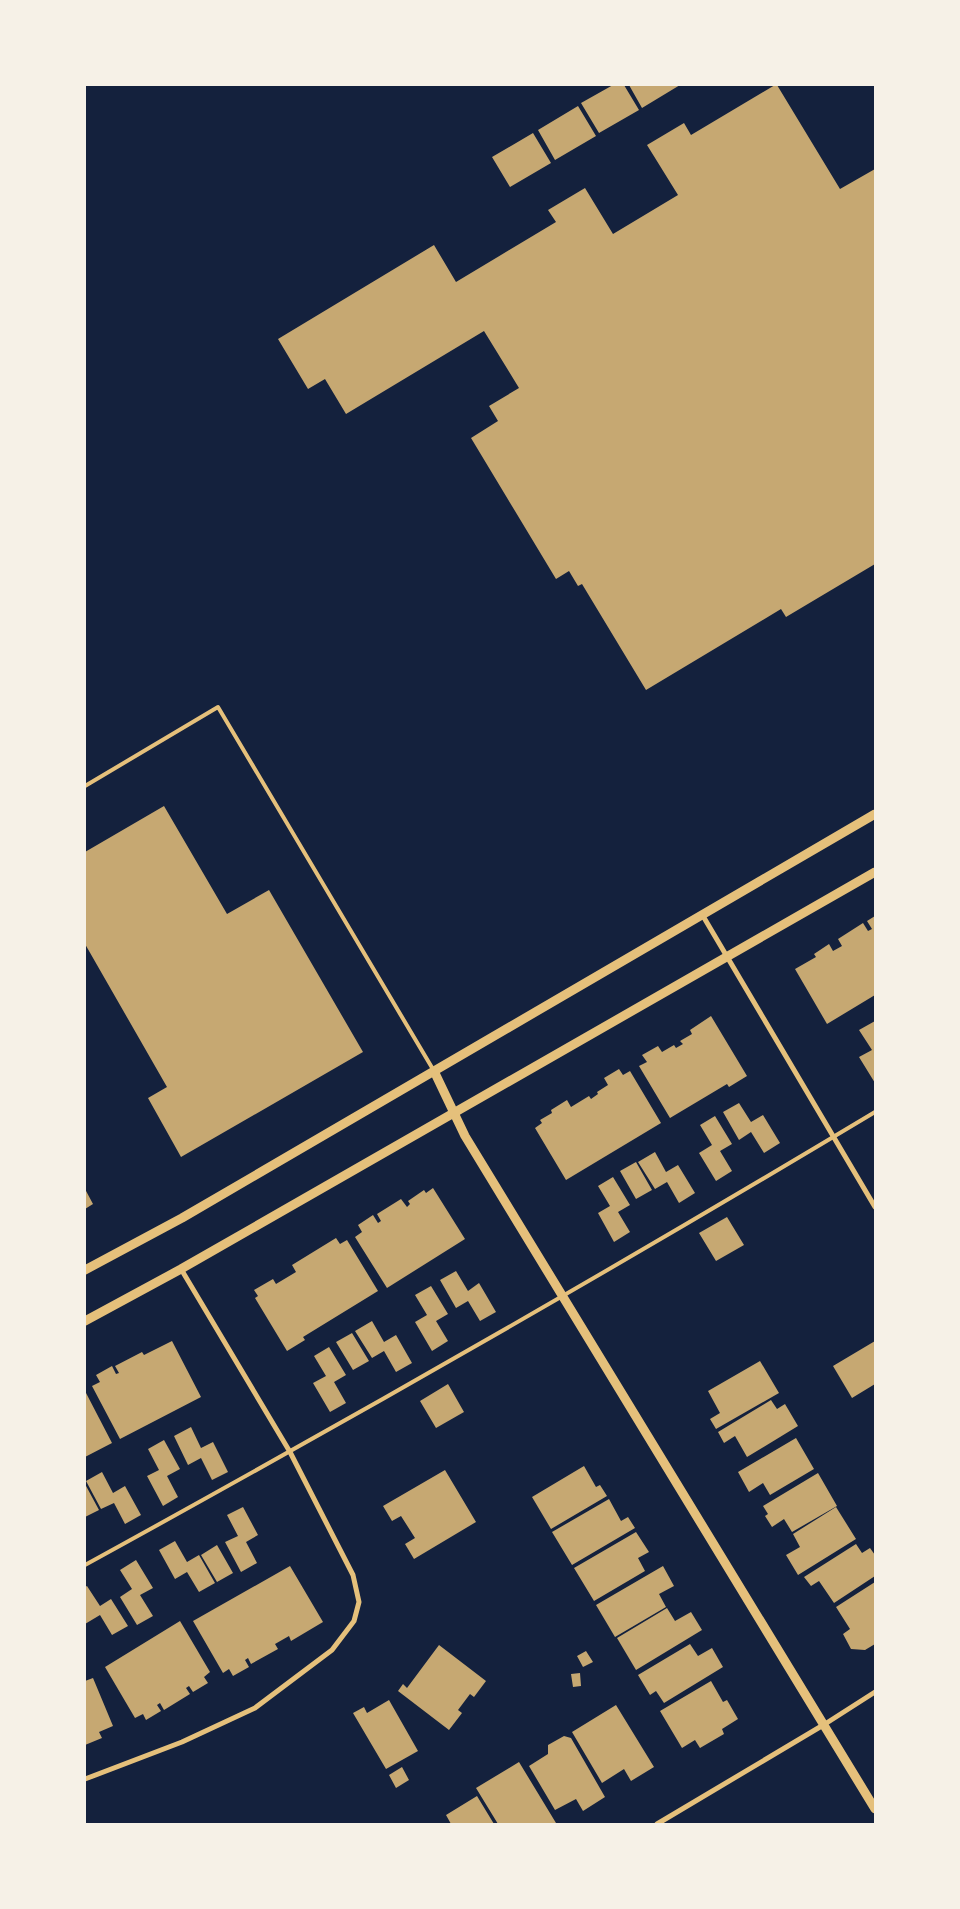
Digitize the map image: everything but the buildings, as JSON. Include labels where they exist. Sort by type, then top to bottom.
[{"type":"street","points":[[85,1270],[182,1218],[875,814]]},
{"type":"street","points":[[85,1321],[182,1269],[875,872]]},
{"type":"street","points":[[703,916],[726,958],[875,1207]]},
{"type":"street","points":[[434,1072],[465,1136],[825,1724],[875,1809]]},
{"type":"street","points":[[85,1779],[182,1742],[255,1708],[332,1650],[354,1621],[359,1602],[354,1575],[290,1452],[182,1269]]},
{"type":"street","points":[[656,1824],[825,1724],[875,1692]]},
{"type":"lane","points":[[85,786],[218,707],[434,1072]]},
{"type":"lane","points":[[85,1565],[290,1452],[562,1297],[875,1112]]}]
